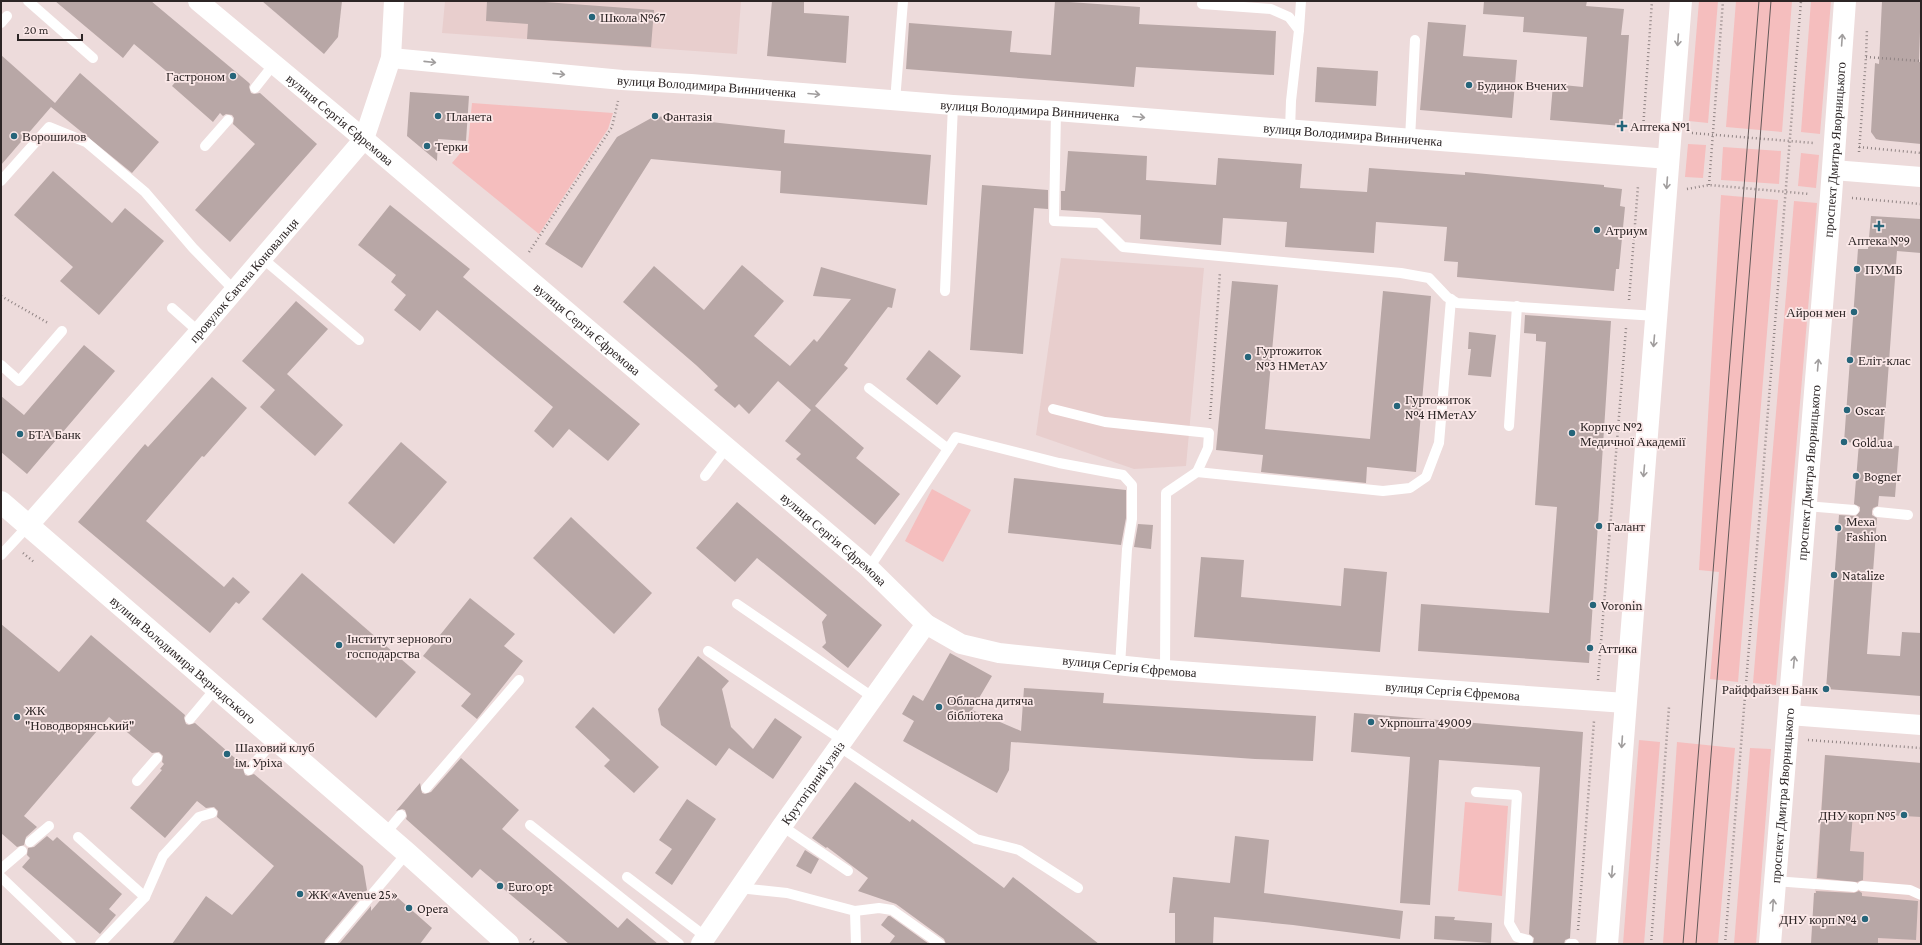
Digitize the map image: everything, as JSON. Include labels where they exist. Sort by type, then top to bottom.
[{"type":"main road","points":[[1607,944],[1681,1]]},
{"type":"main road","name":"проспект Дмитра Яворницького","points":[[1770,944],[1835,145],[1845,1]]},
{"type":"main road","name":"вулиця Володимира Вернадського","points":[[1,502],[407,854],[508,944]]},
{"type":"street","name":"вулиця Сергія Єфремова","points":[[198,1],[518,269],[869,568],[926,624],[961,644],[979,649],[1120,666],[1625,704]]},
{"type":"street","name":"провулок Євгена Коновальця","points":[[28,526],[235,291],[364,139],[391,58],[394,1]]},
{"type":"street","name":"вулиця Володимира Винниченка","points":[[391,58],[622,80],[691,84],[895,101],[1056,111],[1669,159]]},
{"type":"street","points":[[1833,170],[1921,177]]},
{"type":"street","name":"Крутогірний узвіз","points":[[704,940],[782,826],[842,744],[926,624]]},
{"type":"street","points":[[1789,715],[1921,725]]},
{"type":"lane","points":[[28,1],[93,58]]},
{"type":"lane","points":[[895,101],[903,1]]},
{"type":"lane","points":[[1290,130],[1291,101],[1301,1]]},
{"type":"lane","points":[[1202,4],[1271,9],[1289,17],[1299,30]]},
{"type":"lane","points":[[1410,139],[1415,40]]},
{"type":"lane","points":[[255,88],[274,64]]},
{"type":"lane","points":[[945,291],[953,105]]},
{"type":"lane","points":[[1056,111],[1054,221],[1099,223],[1123,247],[1401,273],[1429,278],[1457,303],[1656,316]]},
{"type":"lane","points":[[205,146],[228,120]]},
{"type":"lane","points":[[1,181],[49,127],[86,142],[145,192],[193,248],[235,291]]},
{"type":"lane","points":[[262,258],[359,340]]},
{"type":"lane","points":[[1197,472],[1383,491],[1410,488],[1426,477],[1439,443],[1451,299]]},
{"type":"lane","points":[[1509,426],[1517,306]]},
{"type":"lane","points":[[172,308],[199,332]]},
{"type":"lane","points":[[1,365],[18,381],[62,331]]},
{"type":"lane","points":[[869,388],[948,448]]},
{"type":"lane","points":[[1053,409],[1105,422],[1209,433],[1208,448],[1197,472],[1166,493],[1165,670]]},
{"type":"lane","points":[[869,568],[956,437],[1059,463],[1123,475],[1132,485],[1132,519],[1127,549],[1120,666]]},
{"type":"lane","points":[[704,476],[727,447]]},
{"type":"lane","points":[[1806,506],[1854,510]]},
{"type":"lane","points":[[1878,512],[1908,515]]},
{"type":"lane","points":[[1,555],[28,526]]},
{"type":"lane","points":[[737,604],[874,698]]},
{"type":"lane","points":[[708,651],[976,839],[1019,850],[1078,888]]},
{"type":"lane","points":[[426,788],[519,680]]},
{"type":"lane","points":[[190,719],[216,688]]},
{"type":"lane","points":[[249,770],[275,739]]},
{"type":"lane","points":[[137,781],[157,758]]},
{"type":"lane","points":[[1476,792],[1517,795],[1508,923],[1517,937],[1528,940]]},
{"type":"lane","points":[[100,944],[145,897],[163,856],[199,817],[212,813]]},
{"type":"lane","points":[[384,835],[401,815]]},
{"type":"lane","points":[[530,825],[679,944]]},
{"type":"lane","points":[[30,842],[49,826]]},
{"type":"lane","points":[[782,826],[848,871]]},
{"type":"lane","points":[[78,837],[145,897]]},
{"type":"lane","points":[[1,868],[22,851]]},
{"type":"lane","points":[[330,944],[407,854]]},
{"type":"lane","points":[[1,877],[71,944]]},
{"type":"lane","points":[[628,877],[704,940]]},
{"type":"lane","points":[[1775,881],[1910,890],[1921,895]]},
{"type":"lane","points":[[739,888],[787,893],[855,911],[879,908],[892,910],[940,944]]},
{"type":"lane","points":[[855,911],[856,944]]},
{"type":"lane","points":[[1570,944],[1576,940]]},
{"type":"path","points":[[1642,129],[1652,1]]},
{"type":"path","points":[[1709,185],[1723,1]]},
{"type":"path","points":[[1725,944],[1791,142],[1801,1]]},
{"type":"path","points":[[1866,57],[1921,61]]},
{"type":"path","points":[[518,269],[612,127],[622,80]]},
{"type":"path","points":[[1713,135],[1835,145]]},
{"type":"path","points":[[1859,147],[1921,153]]},
{"type":"path","points":[[1687,190],[1709,185],[1816,195]]},
{"type":"path","points":[[1629,296],[1638,186]]},
{"type":"path","points":[[1855,198],[1921,204]]},
{"type":"path","points":[[1209,433],[1221,256]]},
{"type":"path","points":[[1,296],[62,331]]},
{"type":"path","points":[[1576,940],[1626,331]]},
{"type":"path","points":[[1651,944],[1669,706]]},
{"type":"path","points":[[1808,740],[1921,748]]},
{"type":"shaded area","name":"Школа №67","points":[[445,1],[741,1],[737,54],[442,33]]},
{"type":"shaded area","points":[[1699,1],[1718,1],[1708,123],[1689,121]]},
{"type":"shaded area","points":[[1736,1],[1792,1],[1782,132],[1726,127]]},
{"type":"shaded area","points":[[1811,1],[1831,1],[1820,134],[1801,132]]},
{"type":"shaded area","points":[[472,103],[613,113],[608,129],[539,234],[452,163],[468,144]]},
{"type":"shaded area","points":[[1688,144],[1706,145],[1703,178],[1685,177]]},
{"type":"shaded area","points":[[1723,147],[1781,151],[1779,184],[1721,180]]},
{"type":"shaded area","points":[[1801,153],[1819,155],[1816,188],[1798,186]]},
{"type":"shaded area","points":[[1721,195],[1778,200],[1738,682],[1710,679],[1719,572],[1699,570]]},
{"type":"shaded area","points":[[1794,201],[1817,203],[1776,685],[1753,683]]},
{"type":"shaded area","points":[[1061,258],[1204,268],[1186,466],[1134,469],[1036,435]]},
{"type":"shaded area","points":[[932,489],[971,510],[943,562],[905,541]]},
{"type":"shaded area","points":[[1639,740],[1660,742],[1644,944],[1623,944]]},
{"type":"shaded area","points":[[1677,742],[1735,748],[1718,944],[1663,944]]},
{"type":"shaded area","points":[[1750,748],[1771,749],[1756,944],[1734,944]]},
{"type":"shaded area","points":[[1825,755],[1921,763],[1921,944],[1811,944]]},
{"type":"shaded area","points":[[1465,802],[1508,806],[1502,896],[1458,891]]},
{"type":"building","points":[[55,1],[151,1],[248,82],[250,84],[249,87],[251,93],[260,93],[317,144],[230,242],[195,210],[255,144],[233,124],[234,118],[232,115],[226,114],[223,116],[220,113],[213,122],[172,86],[177,80],[134,44],[123,58]]},
{"type":"building","points":[[262,1],[342,1],[338,37],[324,54]]},
{"type":"building","points":[[487,1],[531,1],[654,10],[651,47],[527,39],[528,24],[486,21]]},
{"type":"building","points":[[772,1],[804,1],[804,13],[849,16],[846,63],[767,56]]},
{"type":"building","points":[[1055,1],[1140,7],[1139,24],[1276,31],[1274,75],[1136,67],[1134,87],[906,69],[909,23],[1012,31],[1010,52],[1051,55]]},
{"type":"building","points":[[1484,1],[1587,1],[1586,6],[1624,9],[1621,35],[1629,35],[1622,126],[1550,120],[1553,84],[1583,87],[1587,37],[1523,32],[1524,17],[1483,14]]},
{"type":"building","points":[[1882,1],[1921,1],[1919,62],[1921,62],[1921,144],[1880,140],[1876,139],[1871,132],[1875,63],[1879,64]]},
{"type":"building","name":"Будинок Вчених","points":[[1428,22],[1466,25],[1463,56],[1517,60],[1512,118],[1420,110]]},
{"type":"building","points":[[1,55],[55,103],[80,73],[159,142],[132,173],[51,107],[1,165]]},
{"type":"building","points":[[1317,67],[1378,71],[1376,106],[1315,102]]},
{"type":"building","name":"Планета","points":[[410,92],[469,96],[466,141],[438,139],[437,161],[407,136]]},
{"type":"building","points":[[655,116],[785,130],[784,143],[931,155],[927,205],[780,193],[781,171],[651,159],[582,268],[545,244],[617,137]]},
{"type":"building","points":[[1068,151],[1147,156],[1146,180],[1216,185],[1218,158],[1302,164],[1300,188],[1367,192],[1369,168],[1465,175],[1465,172],[1604,185],[1604,187],[1622,189],[1620,206],[1625,207],[1619,269],[1616,269],[1614,291],[1457,277],[1458,262],[1444,261],[1447,227],[1376,222],[1374,253],[1285,247],[1287,222],[1223,218],[1221,245],[1140,239],[1141,215],[1061,210],[1061,191],[1065,191]]},
{"type":"building","points":[[53,171],[112,223],[125,208],[164,241],[99,315],[60,281],[73,267],[14,215]]},
{"type":"building","points":[[982,185],[1048,190],[1048,209],[1034,208],[1023,354],[970,350]]},
{"type":"building","points":[[390,205],[470,269],[463,277],[640,424],[608,461],[569,429],[553,448],[534,431],[553,407],[437,310],[420,331],[394,310],[406,295],[391,282],[396,275],[358,245]]},
{"type":"building","points":[[1871,216],[1921,219],[1921,253],[1897,251],[1883,445],[1899,446],[1895,497],[1879,496],[1878,506],[1873,508],[1872,511],[1872,515],[1877,518],[1867,654],[1900,656],[1902,632],[1921,633],[1921,696],[1826,689],[1839,515],[1856,516],[1860,511],[1860,507],[1854,504],[1859,443],[1844,442],[1858,249],[1868,249]]},
{"type":"building","points":[[742,265],[784,301],[754,336],[790,366],[814,339],[817,342],[851,299],[813,296],[821,267],[896,289],[892,308],[888,307],[844,365],[848,368],[815,406],[864,448],[856,458],[900,494],[875,525],[796,459],[801,454],[785,441],[811,410],[778,381],[749,414],[739,404],[735,408],[714,390],[718,386],[696,365],[623,302],[654,266],[704,310]]},
{"type":"building","points":[[1232,281],[1278,285],[1265,429],[1370,439],[1383,291],[1431,296],[1416,472],[1367,467],[1366,483],[1261,472],[1263,455],[1216,450]]},
{"type":"building","points":[[296,301],[328,329],[287,374],[343,425],[315,456],[260,407],[275,390],[242,361]]},
{"type":"building","points":[[1525,315],[1611,321],[1589,663],[1418,651],[1421,604],[1549,613],[1557,507],[1535,505],[1546,342],[1536,341],[1536,334],[1524,333]]},
{"type":"building","points":[[1469,332],[1496,335],[1491,377],[1468,375],[1471,349],[1468,349]]},
{"type":"building","points":[[84,345],[115,371],[27,474],[1,452],[1,396],[24,415]]},
{"type":"building","points":[[929,350],[961,376],[937,405],[906,379]]},
{"type":"building","points":[[212,377],[247,408],[204,457],[202,456],[146,521],[224,587],[233,577],[250,592],[239,604],[236,602],[210,633],[78,522],[145,444],[148,447]]},
{"type":"building","points":[[401,442],[447,482],[394,544],[348,503]]},
{"type":"building","points":[[1014,478],[1126,490],[1126,518],[1121,545],[1008,533]]},
{"type":"building","points":[[737,502],[882,625],[848,668],[822,647],[826,643],[822,622],[827,615],[757,558],[735,582],[696,548]]},
{"type":"building","points":[[571,517],[652,593],[614,634],[533,558]]},
{"type":"building","points":[[1138,524],[1153,525],[1151,549],[1134,547]]},
{"type":"building","points":[[1201,557],[1244,560],[1241,597],[1341,606],[1344,568],[1387,572],[1380,652],[1194,637]]},
{"type":"building","name":"Інститут зернового господарства","points":[[302,573],[416,672],[376,718],[262,619]]},
{"type":"building","points":[[470,598],[515,634],[504,646],[523,661],[477,719],[461,706],[471,694],[423,656]]},
{"type":"building","points":[[1,624],[59,672],[91,635],[185,715],[184,718],[186,724],[189,725],[195,723],[244,766],[243,769],[245,775],[248,776],[254,774],[363,866],[367,890],[325,940],[324,944],[172,944],[206,896],[232,915],[274,866],[217,817],[218,811],[214,807],[206,808],[197,801],[165,838],[130,808],[162,770],[160,769],[164,764],[162,762],[163,756],[159,752],[152,753],[109,717],[24,816],[37,827],[26,837],[24,845],[17,847],[1,833]]},
{"type":"building","points":[[950,653],[992,676],[972,710],[1021,731],[1024,688],[1104,693],[1103,703],[1316,716],[1313,761],[1255,759],[1011,742],[1009,770],[997,793],[903,741],[914,721],[902,714],[913,695],[923,701]]},
{"type":"building","points":[[698,656],[729,681],[722,689],[731,727],[753,749],[775,718],[802,737],[773,779],[729,748],[716,766],[661,725],[658,709]]},
{"type":"building","points":[[593,707],[659,767],[634,793],[604,766],[610,760],[575,727]]},
{"type":"building","points":[[1354,713],[1583,732],[1570,938],[1565,940],[1564,944],[1533,944],[1534,938],[1529,934],[1540,767],[1439,760],[1430,905],[1400,903],[1410,757],[1351,752]]},
{"type":"building","name":"ДНУ корп №5","points":[[1825,755],[1921,763],[1921,817],[1853,813],[1850,851],[1864,852],[1863,880],[1857,882],[1817,878]]},
{"type":"building","points":[[461,758],[519,810],[502,829],[618,928],[627,918],[658,944],[569,944],[480,869],[472,878],[406,819],[407,816],[405,810],[402,809],[396,811],[420,783],[422,793],[425,794],[431,792]]},
{"type":"building","points":[[855,782],[910,822],[912,819],[1004,888],[1013,877],[1099,944],[946,944],[944,939],[896,904],[858,891],[868,878],[827,847],[826,848],[812,838]]},
{"type":"building","points":[[687,799],[716,819],[672,885],[655,873],[672,849],[659,840]]},
{"type":"building","points":[[47,836],[53,841],[57,837],[122,894],[109,909],[116,915],[100,934],[22,867],[30,858],[27,855],[28,848],[34,847]]},
{"type":"building","points":[[1235,836],[1269,840],[1264,893],[1403,911],[1400,939],[1293,925],[1214,917],[1213,944],[1175,944],[1175,913],[1169,913],[1173,877],[1230,883]]},
{"type":"building","points":[[805,850],[819,859],[811,874],[796,866]]},
{"type":"building","points":[[389,890],[432,928],[420,944],[339,944],[371,906],[371,911]]},
{"type":"building","name":"ДНУ корп №4","points":[[1816,891],[1854,893],[1859,891],[1862,893],[1862,896],[1918,901],[1916,940],[1878,938],[1878,944],[1811,944],[1814,893],[1816,893]]},
{"type":"building","points":[[888,916],[929,944],[889,944],[895,936],[881,925]]},
{"type":"building","points":[[1435,916],[1455,917],[1454,920],[1492,923],[1491,943],[1434,939]]},
{"type":"tram line","points":[[1683,944],[1759,1]]},
{"type":"tram line","points":[[1696,944],[1771,1]]},
{"type":"place","name":"Школа №67","points":[[592,17]]},
{"type":"place","name":"Гастроном","points":[[233,76]]},
{"type":"place","name":"Будинок Вчених","points":[[1469,85]]},
{"type":"place","name":"Планета","points":[[438,116]]},
{"type":"place","name":"Фантазія","points":[[655,116]]},
{"type":"place","name":"Аптека №1","points":[[1622,126]]},
{"type":"place","name":"Ворошилов","points":[[14,136]]},
{"type":"place","name":"Терки","points":[[427,146]]},
{"type":"place","name":"Аптека №9","points":[[1879,226]]},
{"type":"place","name":"Атриум","points":[[1597,230]]},
{"type":"place","name":"ПУМБ","points":[[1857,269]]},
{"type":"place","name":"Айрон мен","points":[[1854,312]]},
{"type":"place","name":"Гуртожиток №3 НМетАУ","points":[[1248,357]]},
{"type":"place","name":"Еліт-клас","points":[[1850,360]]},
{"type":"place","name":"Гуртожиток №4 НМетАУ","points":[[1397,406]]},
{"type":"place","name":"Oscar","points":[[1847,410]]},
{"type":"place","name":"Корпус №2 Медичної Академії","points":[[1572,433]]},
{"type":"place","name":"БТА Банк","points":[[20,434]]},
{"type":"place","name":"Gold.ua","points":[[1844,442]]},
{"type":"place","name":"Bogner","points":[[1856,476]]},
{"type":"place","name":"Галант","points":[[1599,526]]},
{"type":"place","name":"Меха Fashion","points":[[1838,528]]},
{"type":"place","name":"Natalize","points":[[1834,575]]},
{"type":"place","name":"Voronin","points":[[1593,605]]},
{"type":"place","name":"Інститут зернового господарства","points":[[339,645]]},
{"type":"place","name":"Аттика","points":[[1590,648]]},
{"type":"place","name":"Райффайзен Банк","points":[[1826,689]]},
{"type":"place","name":"Обласна дитяча бібліотека","points":[[939,707]]},
{"type":"place","name":"ЖК \"Новодворянський\"","points":[[17,717]]},
{"type":"place","name":"Укрпошта 49009","points":[[1371,722]]},
{"type":"place","name":"Шаховий клуб ім. Уріха","points":[[227,754]]},
{"type":"place","name":"ДНУ корп №5","points":[[1904,815]]},
{"type":"place","name":"Euro opt","points":[[500,886]]},
{"type":"place","name":"ЖК «Avenue 25»","points":[[300,894]]},
{"type":"place","name":"Opera","points":[[409,908]]},
{"type":"place","name":"ДНУ корп №4","points":[[1865,919]]}]
